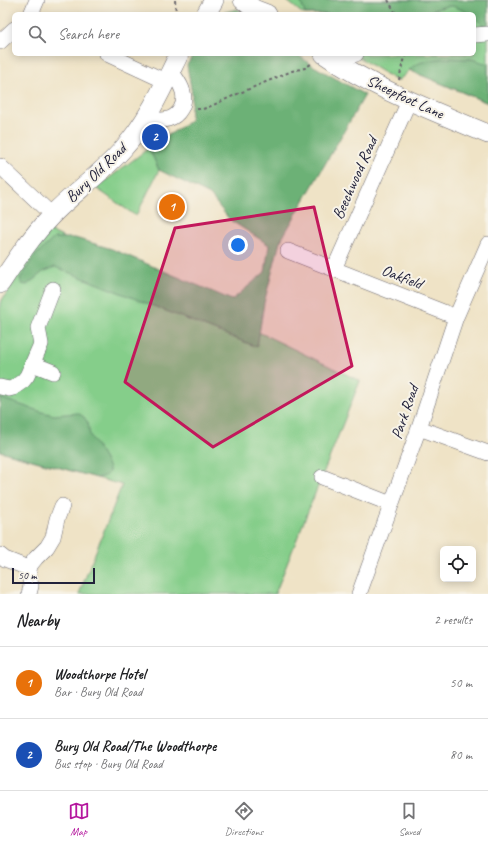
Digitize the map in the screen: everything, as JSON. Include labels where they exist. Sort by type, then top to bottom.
[{"type":"main road","points":[[195,12],[199,0]]},
{"type":"main road","points":[[207,12],[214,0]]},
{"type":"main road","points":[[243,0],[254,9],[262,12]]},
{"type":"main road","points":[[258,0],[267,12]]},
{"type":"main road","points":[[273,0],[280,12]]},
{"type":"main road","name":"Sheepfoot Lane","points":[[323,60],[356,74],[402,97],[488,134]]},
{"type":"main road","name":"Bury Old Road","points":[[0,284],[24,247],[37,231],[52,215],[104,169],[123,150],[136,134],[172,68]]},
{"type":"street","points":[[0,42],[12,31]]},
{"type":"street","points":[[476,36],[488,34]]},
{"type":"street","points":[[116,56],[172,68],[183,93],[184,104],[178,113],[167,119],[146,118]]},
{"type":"street","points":[[323,60],[345,56]]},
{"type":"street","name":"Beechwood Road","points":[[334,270],[402,97]]},
{"type":"street","points":[[0,166],[52,215]]},
{"type":"street","name":"Park Road","points":[[359,594],[419,428],[456,317],[488,244]]},
{"type":"street","name":"Oakfield","points":[[288,251],[456,317]]},
{"type":"street","points":[[0,387],[9,389],[17,386],[27,376],[41,344],[38,328],[53,289]]},
{"type":"street","points":[[33,364],[53,372]]},
{"type":"street","points":[[419,428],[488,453]]},
{"type":"street","points":[[322,477],[391,504]]},
{"type":"street","points":[[29,594],[31,586],[28,568],[47,547],[53,537],[62,506]]},
{"type":"street","points":[[0,555],[5,559],[28,568]]},
{"type":"path","points":[[175,0],[176,12]]},
{"type":"path","points":[[388,0],[395,12]]},
{"type":"path","points":[[402,97],[398,83],[405,56]]},
{"type":"path","points":[[197,109],[203,109],[211,106],[292,71],[305,68],[323,60]]},
{"type":"highlighted area","points":[[314,207],[352,366],[213,447],[125,382],[175,228]]},
{"type":"green space","points":[[286,0],[488,0],[488,103],[409,70],[397,81],[356,56],[476,56],[476,12],[301,12]]},
{"type":"green space","points":[[300,0],[488,0],[488,29],[476,19],[476,12],[466,12],[451,6],[426,12],[304,12]]},
{"type":"green space","points":[[238,9],[242,12],[225,12]]},
{"type":"green space","points":[[193,56],[300,56],[310,64],[365,95],[280,242],[264,303],[257,347],[55,267],[43,272],[27,285],[22,284],[20,279],[34,257],[54,238],[75,238],[112,249],[232,300],[265,272],[269,245],[230,220],[210,195],[159,170],[149,148],[190,121],[192,94],[187,65]]},
{"type":"green space","points":[[445,58],[472,59],[488,64],[488,103],[409,70],[421,62]]},
{"type":"green space","points":[[149,148],[159,170],[136,216],[96,188]]},
{"type":"green space","points":[[50,231],[360,381],[275,594],[79,594],[122,485],[0,451],[0,303],[31,255]]},
{"type":"green space","points":[[0,398],[54,415],[78,413],[84,417],[88,423],[90,435],[109,468],[109,473],[105,476],[97,478],[0,451]]},
{"type":"place","name":"Bury Old Road/The Woodthorpe","points":[[155,137]]},
{"type":"place","name":"Woodthorpe Hotel","points":[[172,207]]}]
